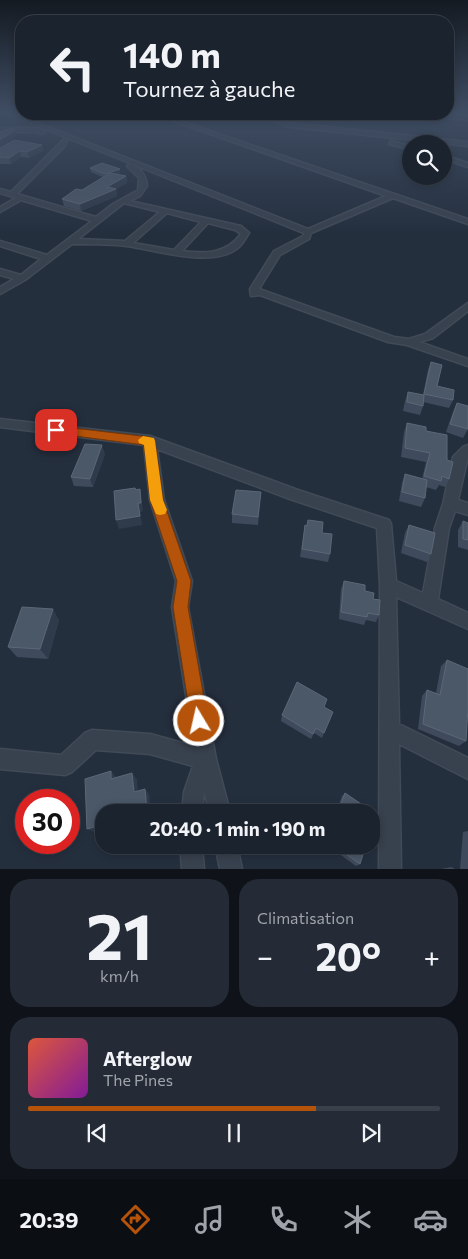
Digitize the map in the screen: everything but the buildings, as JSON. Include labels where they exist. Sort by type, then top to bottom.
[{"type":"street","points":[[0,210],[17,201],[16,196],[57,152]]},
{"type":"street","points":[[0,290],[22,278],[112,209],[116,203],[140,193],[144,187],[143,177],[137,169],[106,156],[87,152]]},
{"type":"street","points":[[105,152],[308,232],[392,196]]},
{"type":"street","points":[[264,152],[468,222]]},
{"type":"street","points":[[452,160],[468,165]]},
{"type":"street","points":[[0,191],[97,220]]},
{"type":"street","points":[[69,241],[127,244],[197,256],[228,252],[243,238],[245,233],[238,228],[123,201]]},
{"type":"street","points":[[127,244],[165,212]]},
{"type":"street","points":[[177,252],[207,220]]},
{"type":"street","points":[[308,232],[306,237],[278,253],[255,289],[254,294],[260,292],[392,340],[409,342],[468,363]]},
{"type":"street","points":[[0,243],[46,258]]},
{"type":"street","points":[[0,272],[22,278]]},
{"type":"street","points":[[409,342],[429,336],[468,306]]},
{"type":"street","points":[[0,423],[150,441],[296,495],[384,524],[388,585],[390,869]]},
{"type":"street","points":[[150,441],[157,500],[184,581],[180,607],[206,759],[218,804]]},
{"type":"street","points":[[429,604],[442,528],[450,504],[460,457],[468,450]]},
{"type":"street","points":[[450,504],[468,509]]},
{"type":"street","points":[[388,585],[468,621]]},
{"type":"street","points":[[389,729],[468,769]]},
{"type":"street","points":[[0,759],[64,765],[92,740],[150,744],[206,759]]},
{"type":"street","points":[[193,804],[194,792],[206,759]]},
{"type":"street","points":[[192,854],[194,869]]},
{"type":"street","points":[[228,854],[231,869]]},
{"type":"slow traffic","points":[[143,440],[150,441],[157,500],[160,510]]},
{"type":"route","points":[[56,430],[150,441],[157,500],[184,581],[180,607],[199,721]]}]
